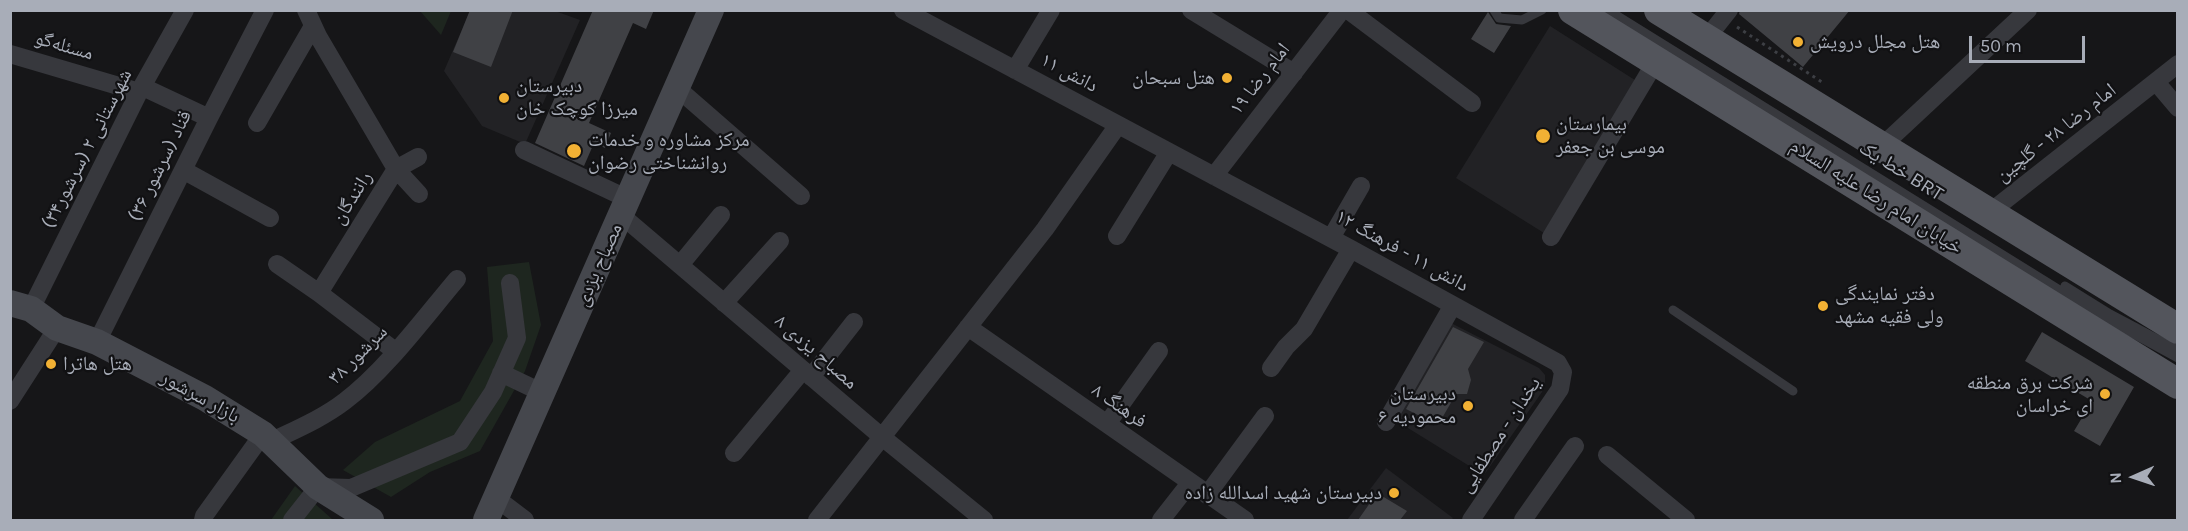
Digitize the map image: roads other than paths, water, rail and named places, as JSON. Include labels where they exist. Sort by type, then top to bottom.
[{"type":"main road","name":"مصباح یزدی","points":[[491,509],[711,10]]},
{"type":"main road","name":"خیابان امام رضا علیه السلام","points":[[1573,10],[2178,384]]},
{"type":"main road","points":[[1659,10],[2178,329]]},
{"type":"main road","name":"بازار سرشور","points":[[21,306],[57,328],[97,342],[205,399],[268,437],[318,487],[371,520]]},
{"type":"street","name":"شهرستانی ۲ (سرشور۳۴)","points":[[21,306],[185,10]]},
{"type":"street","name":"قناد (سرشور ۳۶)","points":[[97,342],[208,118],[265,10]]},
{"type":"street","name":"دانش ۱۱","points":[[903,10],[1214,176]]},
{"type":"street","points":[[1015,70],[1051,10]]},
{"type":"street","points":[[1191,10],[1294,73]]},
{"type":"street","name":"امام رضا ۱۹","points":[[1214,176],[1342,10]]},
{"type":"street","points":[[1348,10],[1472,103]]},
{"type":"street","points":[[1706,39],[1729,10]]},
{"type":"street","points":[[1881,147],[2028,10]]},
{"type":"street","points":[[257,123],[310,18]]},
{"type":"street","name":"رانندگان","points":[[310,18],[396,169],[319,292]]},
{"type":"street","name":"مسئله‌گو","points":[[11,56],[141,89],[208,118]]},
{"type":"street","points":[[1551,237],[1656,61]]},
{"type":"street","name":"امام رضا ۲۸ - گلچین","points":[[1989,213],[2178,64]]},
{"type":"street","points":[[2156,82],[2178,108]]},
{"type":"street","points":[[677,88],[801,196]]},
{"type":"street","points":[[817,520],[1045,229],[1118,125]]},
{"type":"street","name":"مصباح یزدی ۸","points":[[524,150],[625,207],[680,265],[882,437],[984,520]]},
{"type":"street","points":[[1117,236],[1169,152]]},
{"type":"street","points":[[418,157],[396,169],[418,194]]},
{"type":"street","points":[[183,170],[270,218]]},
{"type":"street","name":"دانش ۱۱ - فرهنگ ۱۲","points":[[1214,176],[1558,363],[1563,372]]},
{"type":"street","points":[[1331,238],[1361,186]]},
{"type":"street","points":[[680,265],[721,215]]},
{"type":"street","points":[[724,303],[780,241]]},
{"type":"street","points":[[1271,368],[1286,347],[1304,329],[1352,249]]},
{"type":"street","points":[[277,264],[319,292],[395,351]]},
{"type":"street","name":"سرشور ۳۸","points":[[268,437],[312,422],[345,402],[373,377],[457,279]]},
{"type":"street","points":[[292,520],[318,487],[351,488],[460,442],[493,392],[517,338],[510,284]]},
{"type":"street","points":[[1386,422],[1453,305]]},
{"type":"street","points":[[734,453],[854,322]]},
{"type":"street","name":"فرهنگ ۸","points":[[968,327],[1245,520]]},
{"type":"street","points":[[10,401],[57,328]]},
{"type":"street","points":[[1107,424],[1159,351]]},
{"type":"street","name":"یخدان - مصطفایی","points":[[1471,520],[1560,389],[1563,372]]},
{"type":"street","points":[[501,373],[543,393]]},
{"type":"street","points":[[1207,495],[1265,416]]},
{"type":"street","points":[[202,520],[268,437]]},
{"type":"street","points":[[1523,520],[1575,446]]},
{"type":"street","points":[[1607,455],[1686,520]]},
{"type":"street","points":[[1161,520],[1190,483]]},
{"type":"street","points":[[491,509],[525,520]]},
{"type":"lane","points":[[1494,10],[1499,18],[1522,20],[1542,10]]},
{"type":"lane","name":"خط یک BRT","points":[[1608,10],[2108,320],[2178,358]]},
{"type":"lane","name":"خط یک BRT","points":[[1619,10],[2110,314],[2178,350]]},
{"type":"lane","points":[[1673,310],[1793,391]]},
{"type":"place","name":"هتل مجلل درویش","points":[[1798,42]]},
{"type":"place","name":"هتل سبحان","points":[[1227,78]]},
{"type":"place","name":"دبیرستان میرزا کوچک خان","points":[[504,98]]},
{"type":"place","name":"بیمارستان موسی بن جعفر","points":[[1543,136]]},
{"type":"place","name":"مرکز مشاوره و خدمات روانشناختی رضوان","points":[[574,151]]},
{"type":"place","name":"دفتر نمایندگی ولی فقیه مشهد","points":[[1823,306]]},
{"type":"place","name":"هتل هاترا","points":[[51,364]]},
{"type":"place","name":"شرکت برق منطقه ای خراسان","points":[[2105,394]]},
{"type":"place","name":"دبیرستان محمودیه ۶","points":[[1468,406]]},
{"type":"place","name":"دبیرستان شهید اسدالله زاده","points":[[1394,493]]}]
